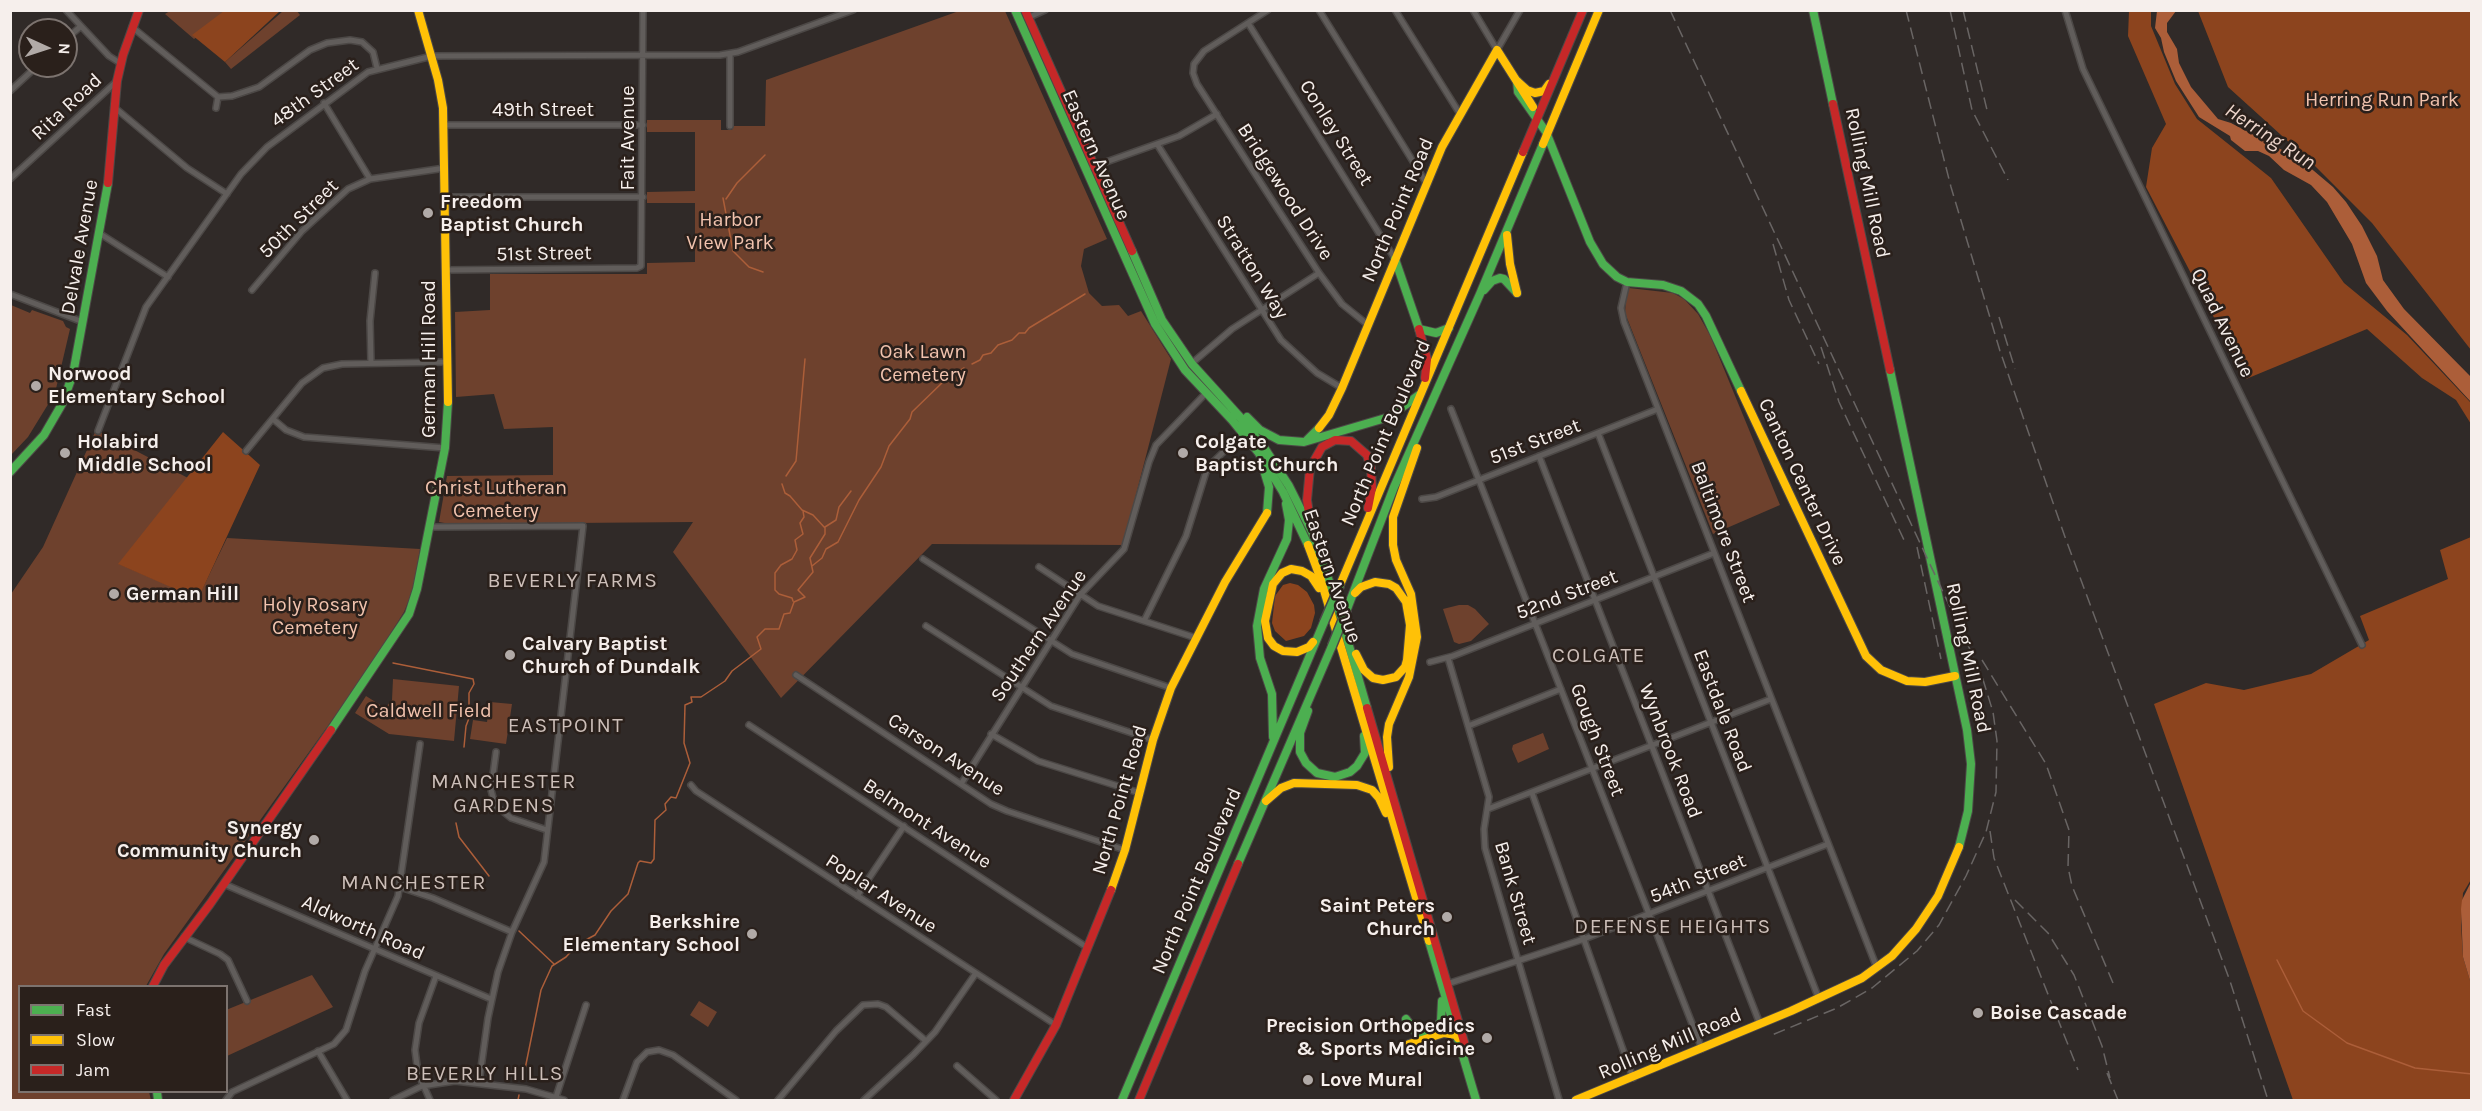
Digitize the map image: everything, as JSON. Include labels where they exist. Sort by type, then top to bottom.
[{"type":"main road","name":"Delvale Avenue","points":[[10,472],[44,435],[62,404],[74,374],[111,166],[114,107],[120,63],[139,10]]},
{"type":"main road","name":"German Hill Road","points":[[154,985],[164,965],[305,769],[404,622],[417,589],[446,448],[449,420],[442,98],[418,10]]},
{"type":"main road","name":"Eastern Avenue","points":[[1015,10],[1024,16],[1089,169],[1158,322],[1189,367],[1258,452],[1296,517],[1332,605],[1390,788],[1476,1101]]},
{"type":"main road","name":"North Point Boulevard","points":[[1122,1101],[1583,10]]},
{"type":"main road","name":"North Point Boulevard","points":[[1139,1101],[1262,806],[1332,646],[1394,487],[1480,294],[1599,10]]},
{"type":"main road","name":"Rolling Mill Road","points":[[1576,1101],[1819,999],[1877,968],[1905,942],[1929,910],[1947,877],[1960,843],[1969,801],[1971,764],[1955,676],[1813,10]]},
{"type":"main road","name":"North Point Road","points":[[1304,442],[1319,429],[1329,415],[1442,147],[1497,50]]},
{"type":"main road","points":[[1497,50],[1535,110],[1546,132],[1594,250],[1606,268],[1627,282]]},
{"type":"main road","points":[[1517,81],[1530,92],[1544,91],[1561,62]]},
{"type":"main road","points":[[1480,294],[1497,278],[1504,279],[1517,293],[1510,264],[1507,229]]},
{"type":"main road","name":"Conley Street","points":[[1395,259],[1427,359],[1423,389]]},
{"type":"main road","name":"Canton Center Drive","points":[[1627,282],[1672,288],[1693,299],[1702,309],[1866,656],[1881,670],[1907,681],[1924,682],[1955,676]]},
{"type":"main road","points":[[1419,329],[1437,333],[1449,328]]},
{"type":"main road","name":"Eastern Avenue","points":[[1209,389],[1229,404],[1278,468],[1312,532],[1354,693],[1482,1101]]},
{"type":"main road","points":[[1229,404],[1269,435],[1287,442],[1304,442],[1389,417],[1402,409],[1423,389]]},
{"type":"main road","points":[[1390,788],[1392,778],[1388,762],[1387,737],[1392,713],[1409,677],[1417,637],[1411,594],[1396,560],[1393,545],[1393,517],[1433,399]]},
{"type":"main road","points":[[1312,532],[1307,500],[1308,475],[1312,463],[1326,444],[1335,440],[1346,440],[1363,450],[1371,468],[1370,501],[1357,543]]},
{"type":"main road","points":[[1258,452],[1269,487],[1267,513],[1287,510],[1296,517]]},
{"type":"main road","points":[[1271,748],[1274,728],[1272,694],[1260,658],[1257,626],[1265,584],[1287,539],[1287,510],[1283,492]]},
{"type":"main road","name":"North Point Road","points":[[1014,1101],[1056,1025],[1088,948],[1125,850],[1153,740],[1172,688],[1225,582],[1267,513]]},
{"type":"main road","points":[[1318,637],[1309,647],[1297,652],[1283,651],[1268,638],[1265,626],[1273,584],[1276,578],[1287,570],[1306,572],[1314,579],[1332,605],[1364,670],[1378,680],[1396,677],[1405,667],[1410,642],[1408,614],[1401,593],[1389,584],[1375,582],[1361,587],[1348,607]]},
{"type":"main road","points":[[1310,696],[1308,713],[1300,733],[1300,752],[1311,769],[1325,776],[1335,777],[1350,772],[1358,766],[1365,753],[1366,742],[1354,693]]},
{"type":"main road","points":[[1262,806],[1272,794],[1294,783],[1362,786],[1372,790],[1379,798],[1395,837],[1401,845]]},
{"type":"main road","points":[[1430,1036],[1443,1016],[1444,985]]},
{"type":"main road","points":[[1406,1019],[1416,1033],[1430,1036]]},
{"type":"main road","points":[[1409,1044],[1430,1036],[1456,1035],[1467,1051]]},
{"type":"main road","points":[[1464,1061],[1471,1101]]},
{"type":"street","points":[[66,10],[112,59],[120,63]]},
{"type":"street","name":"Fait Avenue","points":[[641,266],[644,125],[643,10]]},
{"type":"street","name":"48th Street","points":[[98,431],[146,306],[241,174],[267,147],[324,103],[376,68],[432,56],[730,54],[853,10]]},
{"type":"street","points":[[1024,16],[1045,10]]},
{"type":"street","points":[[1248,23],[1268,10]]},
{"type":"street","points":[[1319,10],[1427,184]]},
{"type":"street","points":[[1395,10],[1460,114]]},
{"type":"street","points":[[1473,10],[1497,50]]},
{"type":"street","name":"North Point Road","points":[[1497,50],[1520,10]]},
{"type":"street","name":"Quad Avenue","points":[[2065,10],[2083,69],[2362,645]]},
{"type":"street","name":"Bridgewood Drive","points":[[1248,23],[1209,47],[1194,64],[1193,73],[1196,82],[1319,273],[1342,304],[1368,325]]},
{"type":"street","name":"Conley Street","points":[[1248,23],[1395,259]]},
{"type":"street","points":[[132,27],[219,97],[232,96],[259,87],[310,50],[333,42],[355,40],[362,42],[373,52],[376,68]]},
{"type":"street","points":[[730,54],[730,126]]},
{"type":"street","points":[[10,91],[25,78]]},
{"type":"street","name":"Rita Road","points":[[10,179],[117,81]]},
{"type":"street","points":[[216,108],[219,97]]},
{"type":"street","points":[[324,103],[370,179]]},
{"type":"street","points":[[114,107],[187,168],[227,194]]},
{"type":"street","points":[[1089,169],[1188,131],[1217,114]]},
{"type":"street","name":"49th Street","points":[[444,125],[644,125]]},
{"type":"street","name":"Stratton Way","points":[[1157,144],[1281,340],[1317,373],[1342,388]]},
{"type":"street","name":"50th Street","points":[[252,290],[302,231],[348,189],[370,179],[445,168]]},
{"type":"street","points":[[445,197],[643,197]]},
{"type":"street","points":[[99,233],[168,277]]},
{"type":"street","name":"51st Street","points":[[445,270],[637,268],[641,266]]},
{"type":"street","points":[[371,363],[370,321],[375,273]]},
{"type":"street","points":[[1189,367],[1213,344],[1319,273]]},
{"type":"street","name":"Baltimore Street","points":[[1627,282],[1622,302],[1622,315],[1877,968]]},
{"type":"street","points":[[10,294],[84,322]]},
{"type":"street","points":[[246,451],[302,383],[316,371],[335,364],[447,362]]},
{"type":"street","name":"Southern Avenue","points":[[961,784],[1080,595],[1127,544],[1149,462],[1156,445],[1209,389]]},
{"type":"street","name":"Gough Street","points":[[1451,409],[1702,1049]]},
{"type":"street","name":"51st Street","points":[[1422,499],[1432,498],[1658,409]]},
{"type":"street","points":[[273,419],[286,430],[304,437],[446,448]]},
{"type":"street","points":[[1144,621],[1186,536],[1206,472],[1212,463],[1243,433]]},
{"type":"street","name":"Eastdale Road","points":[[1598,434],[1819,999]]},
{"type":"street","name":"Wynbrook Road","points":[[1539,456],[1760,1024]]},
{"type":"street","points":[[429,527],[584,526],[544,862],[512,932],[491,999],[479,1082]]},
{"type":"street","name":"52nd Street","points":[[1430,662],[1448,658],[1714,554]]},
{"type":"street","points":[[924,559],[1050,641],[1083,658],[1172,688]]},
{"type":"street","points":[[1040,567],[1080,595],[1106,609],[1196,638]]},
{"type":"street","points":[[926,626],[1058,709],[1153,740]]},
{"type":"street","name":"Bank Street","points":[[1448,658],[1489,797],[1484,829],[1485,848],[1559,1101]]},
{"type":"street","name":"Carson Avenue","points":[[796,675],[961,784],[1007,811],[1125,850]]},
{"type":"street","points":[[1468,726],[1561,689]]},
{"type":"street","points":[[1488,809],[1771,699]]},
{"type":"street","name":"Belmont Avenue","points":[[749,725],[1088,948]]},
{"type":"street","points":[[991,734],[1038,760],[1140,794]]},
{"type":"street","points":[[226,1101],[232,1092],[334,1044],[346,1030],[365,971],[395,905],[400,887],[420,744]]},
{"type":"street","points":[[496,753],[491,790],[495,806],[512,818],[547,830]]},
{"type":"street","name":"Poplar Avenue","points":[[691,785],[696,791],[1056,1025]]},
{"type":"street","points":[[1532,793],[1633,1078]]},
{"type":"street","points":[[857,896],[903,826]]},
{"type":"street","name":"54th Street","points":[[1444,985],[1584,939],[1828,844]]},
{"type":"street","name":"Aldworth Road","points":[[224,884],[491,999]]},
{"type":"street","points":[[400,887],[433,898],[512,932]]},
{"type":"street","points":[[184,937],[228,960],[247,1001]]},
{"type":"street","points":[[864,1101],[926,1041],[948,1016],[976,973]]},
{"type":"street","points":[[430,1101],[422,1086],[416,1060],[416,1041],[421,1014],[436,976]]},
{"type":"street","points":[[778,1101],[836,1031],[862,1005],[878,1004],[886,1007],[926,1041]]},
{"type":"street","points":[[555,1099],[586,1005]]},
{"type":"street","points":[[623,1101],[637,1062],[646,1052],[659,1050],[673,1055],[736,1101]]},
{"type":"street","points":[[318,1052],[347,1101]]},
{"type":"street","points":[[957,1066],[996,1101]]},
{"type":"street","points":[[393,1101],[422,1086],[448,1081],[479,1082],[526,1089],[564,1101]]},
{"type":"green space","points":[[170,11],[233,11],[194,39],[165,14]]},
{"type":"green space","points":[[224,11],[280,11],[225,62],[192,35]]},
{"type":"green space","points":[[283,11],[297,11],[300,15],[231,69],[225,62]]},
{"type":"green space","name":"Oak Lawn Cemetery","points":[[959,11],[1005,11],[1107,239],[1084,249],[1081,266],[1089,293],[1102,306],[1119,305],[1128,316],[1141,311],[1171,359],[1123,545],[932,544],[781,698],[673,552],[693,522],[450,524],[439,522],[447,476],[553,475],[553,427],[504,429],[494,394],[456,397],[455,312],[490,310],[490,274],[647,274],[647,263],[695,262],[695,203],[647,203],[647,192],[695,191],[695,132],[647,132],[647,120],[721,120],[721,130],[732,130],[733,126],[765,126],[766,80]]},
{"type":"green space","points":[[2129,11],[2151,11],[2151,26],[2175,84],[2197,119],[2271,178],[2344,283],[2407,335],[2471,403],[2471,424],[2456,400],[2422,378],[2367,329],[2246,379],[2146,187],[2152,148],[2166,124],[2128,36]]},
{"type":"green space","name":"Herring Run Park","points":[[2198,11],[2471,11],[2471,350],[2372,223],[2312,163],[2228,87]]},
{"type":"green space","points":[[1629,288],[1673,293],[1684,299],[1698,314],[1710,335],[1780,505],[1713,534],[1625,313]]},
{"type":"green space","name":"Norwood Elementary School","points":[[11,305],[30,313],[32,310],[63,321],[70,329],[55,393],[28,437],[11,455]]},
{"type":"green space","name":"Holy Rosary Cemetery","points":[[96,430],[188,478],[119,564],[198,598],[227,538],[420,549],[413,590],[404,612],[363,677],[164,954],[147,985],[18,985],[18,1093],[149,1093],[151,1100],[11,1100],[11,594],[43,547]]},
{"type":"green space","points":[[223,432],[260,465],[198,599],[118,564]]},
{"type":"green space","points":[[2471,537],[2472,878],[2463,893],[2461,925],[2463,957],[2471,984],[2470,1100],[2293,1100],[2154,704],[2206,683],[2244,690],[2311,674],[2369,640],[2360,616],[2448,579],[2440,550]]},
{"type":"green space","points":[[1290,583],[1298,585],[1307,592],[1314,605],[1315,613],[1311,628],[1304,636],[1286,641],[1275,631],[1272,623],[1275,596],[1283,585]]},
{"type":"green space","points":[[1468,605],[1475,609],[1489,624],[1471,641],[1459,644],[1454,642],[1443,609]]},
{"type":"green space","name":"Caldwell Field","points":[[393,679],[459,686],[454,741],[389,734],[355,713],[366,696],[385,708],[392,700]]},
{"type":"green space","points":[[490,702],[512,704],[506,744],[470,739],[473,720],[487,722]]},
{"type":"green space","points":[[1543,733],[1549,749],[1518,763],[1512,749],[1513,745]]},
{"type":"green space","points":[[312,975],[333,1007],[228,1056],[228,1009]]},
{"type":"green space","points":[[699,1001],[717,1012],[708,1027],[690,1015]]},
{"type":"shaded area","name":"Herring Run","points":[[2157,11],[2176,11],[2167,23],[2167,32],[2177,49],[2179,63],[2191,87],[2218,119],[2231,123],[2301,160],[2333,187],[2346,202],[2362,226],[2377,256],[2383,280],[2404,309],[2471,377],[2471,402],[2387,311],[2366,283],[2352,244],[2327,202],[2311,185],[2284,170],[2269,156],[2258,151],[2245,151],[2231,140],[2230,136],[2199,117],[2176,81],[2164,52],[2161,38],[2155,28]]},
{"type":"shaded area","points":[[2471,882],[2471,984],[2463,957],[2461,909],[2462,900]]},
{"type":"waterway","points":[[726,199],[737,183],[765,155]]},
{"type":"waterway","points":[[723,198],[733,251],[749,267],[763,272]]},
{"type":"waterway","points":[[972,364],[980,360],[983,355],[991,353],[998,345],[1012,340],[1019,333],[1025,333],[1029,328],[1085,294]]},
{"type":"waterway","points":[[786,476],[796,461],[805,359]]},
{"type":"waterway","points":[[812,566],[822,558],[826,549],[838,542],[859,500],[881,467],[889,446],[910,419],[912,412],[945,380],[964,368]]},
{"type":"waterway","points":[[782,484],[785,493],[802,510],[813,515],[825,528],[825,534],[810,558],[813,572],[798,590],[805,597],[794,602]]},
{"type":"waterway","points":[[825,527],[836,520],[839,507],[851,491]]},
{"type":"waterway","points":[[793,601],[792,598],[779,594],[775,590],[775,573],[781,565],[792,559],[797,550],[795,540],[803,534],[800,523],[804,517],[803,511]]},
{"type":"waterway","points":[[523,1079],[541,990],[552,966],[566,957],[578,944],[595,935],[611,911],[628,894],[638,863],[640,861],[651,863],[654,859],[655,820],[666,810],[665,804],[671,797],[676,798],[690,763],[684,743],[685,705],[692,702],[691,697],[701,697],[725,681],[732,671],[761,649],[757,637],[765,629],[779,629],[784,614],[790,613],[794,602]]},
{"type":"waterway","points":[[393,663],[473,679],[474,684],[469,693],[471,713],[466,726],[464,747]]},
{"type":"waterway","points":[[456,823],[459,837],[489,876]]},
{"type":"waterway","points":[[519,931],[554,964]]},
{"type":"waterway","points":[[2277,960],[2303,1011],[2347,1043],[2415,1068],[2472,1074]]},
{"type":"waterway","points":[[518,1100],[519,1095]]},
{"type":"railway","points":[[1670,10],[1981,673],[1993,712],[1997,741],[1996,792],[1986,832],[1966,876],[1939,925],[1917,951],[1872,988],[1837,1008],[1772,1035]]},
{"type":"railway","points":[[1906,10],[1951,187],[2000,351],[2065,537],[2230,981],[2268,1100]]},
{"type":"railway","points":[[1950,10],[1972,110],[2008,180]]},
{"type":"railway","points":[[1963,10],[1987,110]]},
{"type":"railway","points":[[1773,244],[1789,300],[1819,364]]},
{"type":"railway","points":[[1999,317],[2015,369]]},
{"type":"railway","points":[[1821,347],[1839,402],[1904,540]]},
{"type":"railway","points":[[1917,547],[1941,659]]},
{"type":"railway","points":[[1982,660],[2046,764],[2069,830],[2068,867],[2072,886],[2113,983]]},
{"type":"railway","points":[[1990,831],[1994,858],[2078,1070]]},
{"type":"railway","points":[[2015,900],[2048,933],[2074,975],[2102,1046],[2110,1078]]},
{"type":"railway","points":[[2107,1073],[2118,1100]]},
{"type":"traffic: fast","points":[[1015,10],[1155,324],[1185,370],[1232,420],[1258,452],[1283,492],[1308,545]]},
{"type":"traffic: fast","points":[[1813,10],[1833,104]]},
{"type":"traffic: fast","points":[[1517,81],[1518,92],[1546,132],[1590,242],[1603,264],[1617,277],[1627,282],[1663,285],[1681,291],[1698,304],[1706,316],[1741,391]]},
{"type":"traffic: fast","points":[[1347,609],[1394,487],[1480,294],[1543,144]]},
{"type":"traffic: fast","points":[[10,472],[44,435],[62,404],[73,374],[108,183]]},
{"type":"traffic: fast","points":[[1132,251],[1162,320],[1192,364],[1240,417],[1265,449],[1289,486],[1312,532],[1337,604],[1367,708]]},
{"type":"traffic: fast","points":[[1395,259],[1419,329]]},
{"type":"traffic: fast","points":[[1484,290],[1492,281],[1500,278],[1504,279],[1517,293]]},
{"type":"traffic: fast","points":[[1419,329],[1436,333],[1449,328]]},
{"type":"traffic: fast","points":[[1890,370],[1967,730],[1971,764],[1968,811],[1959,847]]},
{"type":"traffic: fast","points":[[1247,417],[1260,430],[1279,440],[1304,442],[1389,417],[1419,395]]},
{"type":"traffic: fast","points":[[331,730],[409,614],[417,589],[445,448],[448,402]]},
{"type":"traffic: fast","points":[[1307,440],[1319,428]]},
{"type":"traffic: fast","points":[[1263,467],[1269,487],[1267,513]]},
{"type":"traffic: fast","points":[[1273,737],[1272,694],[1260,658],[1257,626],[1264,589],[1287,539],[1289,520],[1286,504]]},
{"type":"traffic: fast","points":[[1324,622],[1340,585]]},
{"type":"traffic: fast","points":[[1332,646],[1347,609]]},
{"type":"traffic: fast","points":[[1122,1100],[1324,622]]},
{"type":"traffic: fast","points":[[1238,864],[1332,646]]},
{"type":"traffic: fast","points":[[1308,711],[1300,733],[1300,752],[1306,763],[1317,773],[1335,777],[1350,772],[1365,753],[1364,736]]},
{"type":"traffic: fast","points":[[1429,941],[1476,1100]]},
{"type":"traffic: fast","points":[[1406,1019],[1416,1033],[1430,1036],[1441,1021],[1442,1001]]},
{"type":"traffic: fast","points":[[157,1093],[158,1100]]},
{"type":"traffic: slow","points":[[418,10],[438,80],[443,108],[448,402]]},
{"type":"traffic: slow","points":[[1543,144],[1599,10]]},
{"type":"traffic: slow","points":[[1319,428],[1329,415],[1342,388],[1442,147],[1497,50],[1533,107]]},
{"type":"traffic: slow","points":[[1517,81],[1527,90],[1535,93],[1544,91],[1549,84]]},
{"type":"traffic: slow","points":[[1340,585],[1523,152]]},
{"type":"traffic: slow","points":[[1507,235],[1510,264],[1517,293]]},
{"type":"traffic: slow","points":[[1741,391],[1866,656],[1881,670],[1907,681],[1925,682],[1955,676]]},
{"type":"traffic: slow","points":[[1389,767],[1387,737],[1389,724],[1409,677],[1417,637],[1411,594],[1396,560],[1393,545],[1393,517],[1417,448]]},
{"type":"traffic: slow","points":[[1111,890],[1125,850],[1153,740],[1171,688],[1225,582],[1267,513]]},
{"type":"traffic: slow","points":[[1308,545],[1320,577],[1429,941]]},
{"type":"traffic: slow","points":[[1313,642],[1309,647],[1297,652],[1283,651],[1274,646],[1268,638],[1265,621],[1273,584],[1282,573],[1291,569],[1302,571],[1311,576],[1319,588]]},
{"type":"traffic: slow","points":[[1355,593],[1361,587],[1375,582],[1389,584],[1396,588],[1406,602],[1410,625],[1407,660],[1405,667],[1396,677],[1383,680],[1373,678],[1364,670],[1356,654]]},
{"type":"traffic: slow","points":[[1266,801],[1281,788],[1294,783],[1357,785],[1372,790],[1379,798],[1386,813]]},
{"type":"traffic: slow","points":[[1576,1100],[1791,1011],[1862,978],[1892,956],[1916,929],[1938,896],[1959,847]]},
{"type":"traffic: slow","points":[[1409,1044],[1444,1033],[1456,1035],[1458,1038]]},
{"type":"traffic: jam","points":[[108,183],[117,81],[123,55],[139,10]]},
{"type":"traffic: jam","points":[[1025,10],[1132,251]]},
{"type":"traffic: jam","points":[[1523,152],[1583,10]]},
{"type":"traffic: jam","points":[[1833,104],[1890,370]]},
{"type":"traffic: jam","points":[[1419,329],[1427,359],[1425,378]]},
{"type":"traffic: jam","points":[[1310,520],[1307,500],[1310,468],[1322,447],[1335,440],[1351,441],[1367,455],[1371,468],[1372,488],[1368,508]]},
{"type":"traffic: jam","points":[[1367,708],[1467,1052]]},
{"type":"traffic: jam","points":[[154,985],[164,965],[210,904],[331,730]]},
{"type":"traffic: jam","points":[[1139,1100],[1238,864]]},
{"type":"traffic: jam","points":[[1014,1100],[1056,1025],[1111,890]]},
{"type":"place","name":"Freedom Baptist Church","points":[[428,213]]},
{"type":"place","name":"Norwood Elementary School","points":[[36,386]]},
{"type":"place","name":"Holabird Middle School","points":[[65,453]]},
{"type":"place","name":"Colgate Baptist Church","points":[[1183,453]]},
{"type":"place","name":"German Hill","points":[[114,594]]},
{"type":"place","name":"Calvary Baptist Church of Dundalk","points":[[510,655]]},
{"type":"place","name":"Synergy Community Church","points":[[314,840]]},
{"type":"place","name":"Saint Peters Church","points":[[1447,917]]},
{"type":"place","name":"Berkshire Elementary School","points":[[752,934]]},
{"type":"place","name":"Boise Cascade","points":[[1978,1013]]},
{"type":"place","name":"Precision Orthopedics & Sports Medicine","points":[[1487,1038]]},
{"type":"place","name":"Love Mural","points":[[1308,1080]]},
{"type":"district","name":"BEVERLY FARMS","points":[[573,581]]},
{"type":"district","name":"COLGATE","points":[[1599,656]]},
{"type":"district","name":"EASTPOINT","points":[[566,726]]},
{"type":"district","name":"MANCHESTER GARDENS","points":[[504,794]]},
{"type":"district","name":"MANCHESTER","points":[[414,883]]},
{"type":"district","name":"DEFENSE HEIGHTS","points":[[1673,927]]},
{"type":"district","name":"BEVERLY HILLS","points":[[485,1074]]},
{"type":"park label","name":"Harbor View Park","points":[[730,232]]},
{"type":"park label","name":"Christ Lutheran Cemetery","points":[[496,500]]}]
